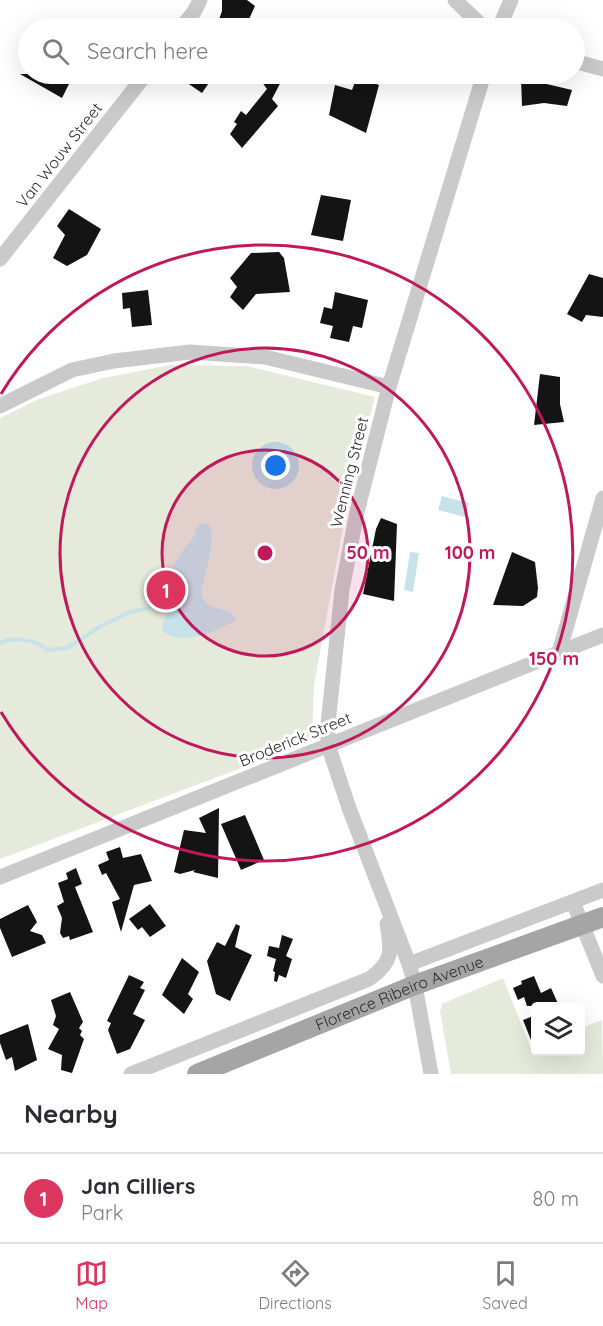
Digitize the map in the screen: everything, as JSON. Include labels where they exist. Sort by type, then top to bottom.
[{"type":"main road","name":"Florence Ribeiro Avenue","points":[[197,1074],[415,985],[603,917]]},
{"type":"street","points":[[188,18],[200,0]]},
{"type":"street","points":[[455,0],[474,18]]},
{"type":"street","points":[[503,18],[512,0]]},
{"type":"street","points":[[585,64],[603,69]]},
{"type":"street","name":"Van Wouw Street","points":[[0,259],[138,84]]},
{"type":"street","name":"Wenning Street","points":[[431,1074],[409,964],[349,808],[328,745],[328,724],[342,590],[357,512],[389,387],[480,84]]},
{"type":"street","points":[[0,406],[72,370],[114,361],[190,352],[265,357],[389,387]]},
{"type":"street","points":[[559,652],[603,498]]},
{"type":"street","name":"Broderick Street","points":[[0,877],[603,635]]},
{"type":"street","points":[[409,964],[603,890]]},
{"type":"street","points":[[131,1074],[369,979],[382,969],[390,950],[383,898]]},
{"type":"street","points":[[573,902],[603,976]]},
{"type":"shaded area","points":[[170,365],[247,366],[375,397],[349,495],[314,685],[312,739],[0,859],[0,418],[39,399],[103,378]]},
{"type":"shaded area","points":[[503,978],[531,1048],[531,1056],[585,1056],[585,1026],[602,1020],[603,1074],[451,1074],[440,1011],[442,1004]]},
{"type":"water","points":[[442,496],[469,503],[465,517],[438,510]]},
{"type":"water","points":[[202,523],[210,527],[212,540],[201,591],[203,598],[211,606],[226,611],[236,618],[235,621],[204,635],[191,638],[175,637],[163,631],[165,618],[178,593],[172,570],[185,547],[193,539],[196,528]]},
{"type":"water","points":[[410,552],[419,553],[413,592],[404,590]]},
{"type":"building","points":[[222,0],[247,0],[255,6],[250,18],[220,18]]},
{"type":"building","points":[[38,84],[69,84],[62,98]]},
{"type":"building","points":[[189,84],[208,84],[202,93]]},
{"type":"building","points":[[263,84],[280,84],[272,99],[278,106],[242,148],[230,134],[237,124],[234,122],[241,111],[246,115],[267,89]]},
{"type":"building","points":[[354,84],[379,85],[366,133],[329,115],[335,85],[352,90]]},
{"type":"building","points":[[521,84],[546,84],[572,90],[567,106],[544,103],[522,106]]},
{"type":"building","points":[[321,195],[351,200],[343,241],[311,235]]},
{"type":"building","points":[[69,209],[101,229],[87,255],[67,266],[53,258],[65,235],[57,226]]},
{"type":"building","points":[[279,252],[284,258],[290,292],[256,294],[243,310],[230,297],[237,287],[230,278],[251,253]]},
{"type":"building","points":[[589,274],[603,278],[603,317],[586,315],[582,322],[567,314]]},
{"type":"building","points":[[148,290],[152,325],[132,327],[130,308],[123,309],[122,293]]},
{"type":"building","points":[[335,292],[368,300],[362,328],[353,326],[349,342],[330,338],[333,326],[320,323],[324,307],[332,309]]},
{"type":"building","points":[[540,374],[560,377],[560,404],[564,422],[534,425]]},
{"type":"building","points":[[381,518],[397,524],[394,601],[363,594],[376,529]]},
{"type":"building","points":[[512,552],[535,562],[537,597],[523,606],[493,605]]},
{"type":"building","points":[[219,808],[218,878],[193,872],[195,870],[180,874],[174,872],[184,830],[206,833],[199,818]]},
{"type":"building","points":[[245,815],[264,860],[241,870],[221,824]]},
{"type":"building","points":[[120,847],[123,858],[141,854],[152,881],[134,885],[121,932],[112,902],[120,899],[106,873],[102,875],[98,865],[109,860],[106,852]]},
{"type":"building","points":[[76,868],[82,884],[75,887],[93,932],[70,940],[69,936],[63,938],[60,933],[62,918],[57,906],[64,902],[58,883],[68,879],[66,873]]},
{"type":"building","points":[[150,904],[166,926],[150,937],[142,927],[138,930],[129,919]]},
{"type":"building","points":[[28,905],[37,922],[30,931],[42,935],[46,943],[12,957],[0,928],[0,919]]},
{"type":"building","points":[[236,924],[240,926],[235,947],[252,955],[230,1001],[216,994],[207,961],[217,942],[225,946]]},
{"type":"building","points":[[282,935],[293,939],[286,956],[292,959],[286,978],[279,975],[277,982],[274,981],[275,972],[273,971],[276,959],[267,956],[269,946],[279,948]]},
{"type":"building","points":[[182,958],[199,972],[188,994],[193,999],[184,1014],[162,995]]},
{"type":"building","points":[[129,975],[144,982],[140,988],[145,990],[133,1014],[145,1020],[130,1049],[117,1054],[108,1030],[111,1023],[107,1021]]},
{"type":"building","points":[[534,976],[541,993],[551,988],[557,1002],[531,1002],[531,1006],[527,1006],[524,997],[518,1000],[513,988],[522,984],[521,981]]},
{"type":"building","points":[[70,992],[83,1022],[79,1028],[82,1031],[80,1035],[84,1039],[72,1073],[61,1070],[62,1055],[48,1049],[59,1029],[53,1025],[56,1016],[51,1000]]},
{"type":"building","points":[[531,1017],[531,1040],[523,1020]]},
{"type":"building","points":[[28,1024],[37,1060],[15,1071],[12,1057],[6,1060],[0,1043],[0,1035]]},
{"type":"waterway","points":[[0,643],[24,640],[37,643],[47,650],[67,648],[101,626],[130,612],[158,606],[170,608]]},
{"type":"place","name":"Jan Cilliers","points":[[166,590]]}]
